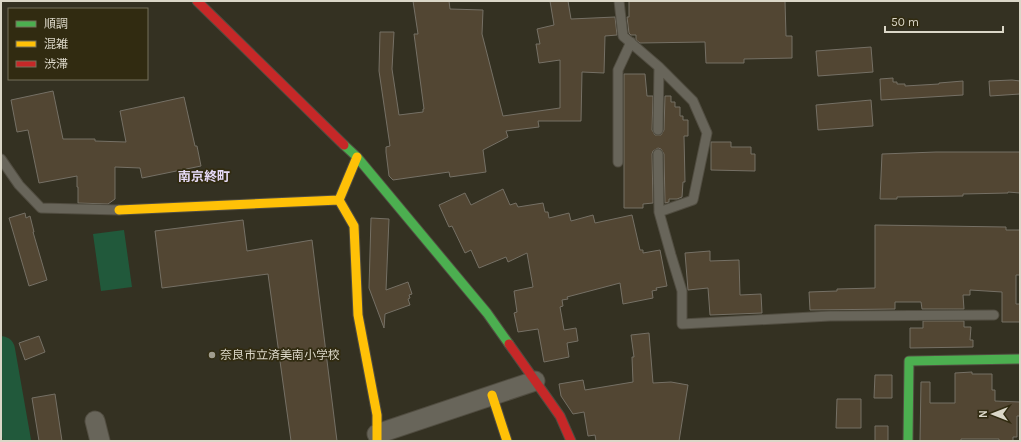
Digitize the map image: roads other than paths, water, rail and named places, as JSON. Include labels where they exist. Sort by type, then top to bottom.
[{"type":"street","points":[[197,1],[356,157],[487,313],[560,416],[571,441]]},
{"type":"street","points":[[339,200],[356,157]]},
{"type":"street","points":[[119,210],[339,200]]},
{"type":"street","points":[[339,200],[354,226],[358,315],[377,415],[377,438],[492,395],[535,381]]},
{"type":"street","points":[[908,441],[909,361],[1020,359]]},
{"type":"street","points":[[492,395],[507,441]]},
{"type":"street","points":[[95,421],[100,441]]},
{"type":"lane","points":[[619,1],[623,36],[659,67],[693,102],[707,133],[693,200],[659,212]]},
{"type":"lane","points":[[618,162],[618,70],[631,42]]},
{"type":"lane","points":[[658,130],[659,67]]},
{"type":"lane","points":[[658,154],[659,212],[682,291],[682,324],[830,316],[994,315]]},
{"type":"lane","points":[[1,159],[19,185],[41,208],[119,210]]},
{"type":"waterway","points":[[1,350],[17,441]]},
{"type":"place","name":"奈良市立済美南小学校","points":[[212,355]]},
{"type":"district","name":"南京終町","points":[[204,176]]}]
